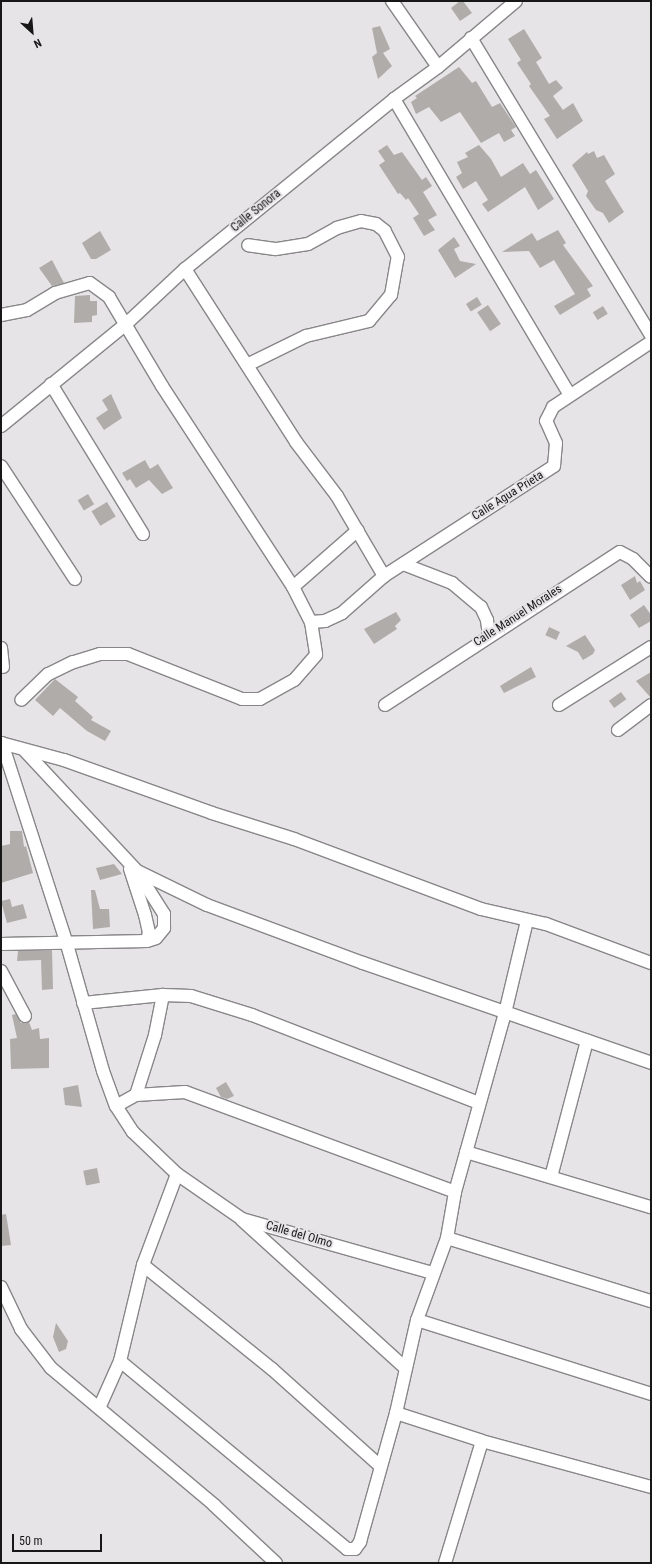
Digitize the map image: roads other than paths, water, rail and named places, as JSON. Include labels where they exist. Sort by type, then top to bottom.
[{"type":"street","points":[[392,1],[438,67]]},
{"type":"street","name":"Calle Sonora","points":[[1,426],[126,324],[185,269],[394,99],[438,67],[516,1]]},
{"type":"street","points":[[471,38],[651,335]]},
{"type":"street","points":[[394,99],[570,395]]},
{"type":"street","points":[[247,365],[306,336],[369,321],[391,295],[398,257],[386,231],[376,224],[361,221],[337,228],[308,244],[275,249],[248,245]]},
{"type":"street","points":[[185,269],[296,442],[329,485],[358,530],[384,576]]},
{"type":"street","points":[[1,315],[27,310],[56,293],[90,284],[109,297],[162,386],[293,587],[311,622],[316,655],[294,680],[260,699],[242,700],[128,654],[100,654],[73,662],[48,674],[21,700]]},
{"type":"street","name":"Calle Agua Prieta","points":[[311,622],[325,621],[342,613],[384,576],[554,466],[556,443],[546,422],[553,408],[570,395],[651,342]]},
{"type":"street","points":[[51,384],[143,534]]},
{"type":"street","points":[[1,466],[75,579]]},
{"type":"street","points":[[293,587],[358,530]]},
{"type":"street","name":"Calle Manuel Morales","points":[[385,705],[620,552],[633,559],[651,577]]},
{"type":"street","points":[[403,564],[452,583],[475,602],[487,620],[489,636]]},
{"type":"street","points":[[559,705],[651,647]]},
{"type":"street","points":[[1,648],[3,667]]},
{"type":"street","points":[[618,730],[651,705]]},
{"type":"street","points":[[2,743],[64,760],[212,813],[294,839],[481,909],[527,921],[546,924],[651,963]]},
{"type":"street","name":"Calle del Olmo","points":[[2,743],[66,941],[82,1004],[116,1106],[133,1132],[177,1174],[242,1219],[433,1273]]},
{"type":"street","points":[[1,944],[66,941],[147,941],[156,938],[164,928],[164,914],[137,871],[127,862],[26,750]]},
{"type":"street","points":[[127,862],[145,915],[149,932],[147,941]]},
{"type":"street","points":[[137,871],[207,905],[505,1013],[651,1063]]},
{"type":"street","points":[[120,1361],[347,1549],[355,1549],[360,1542],[396,1413],[417,1320],[447,1238],[455,1192],[505,1013],[527,921]]},
{"type":"street","points":[[1,971],[25,1016]]},
{"type":"street","points":[[82,1004],[163,995],[191,996],[252,1015],[479,1103]]},
{"type":"street","points":[[136,1095],[155,1035],[163,995]]},
{"type":"street","points":[[551,1177],[587,1041]]},
{"type":"street","points":[[116,1106],[136,1095],[184,1092],[455,1192]]},
{"type":"street","points":[[466,1152],[651,1207]]},
{"type":"street","points":[[100,1406],[120,1361],[143,1266],[177,1174]]},
{"type":"street","points":[[242,1219],[405,1368]]},
{"type":"street","points":[[447,1238],[651,1301]]},
{"type":"street","points":[[143,1266],[272,1369],[380,1466]]},
{"type":"street","points":[[1,1287],[21,1329],[32,1346],[51,1368],[100,1406],[276,1563]]},
{"type":"street","points":[[417,1320],[651,1394]]},
{"type":"street","points":[[396,1413],[482,1441],[651,1487]]},
{"type":"street","points":[[445,1563],[482,1441]]}]
